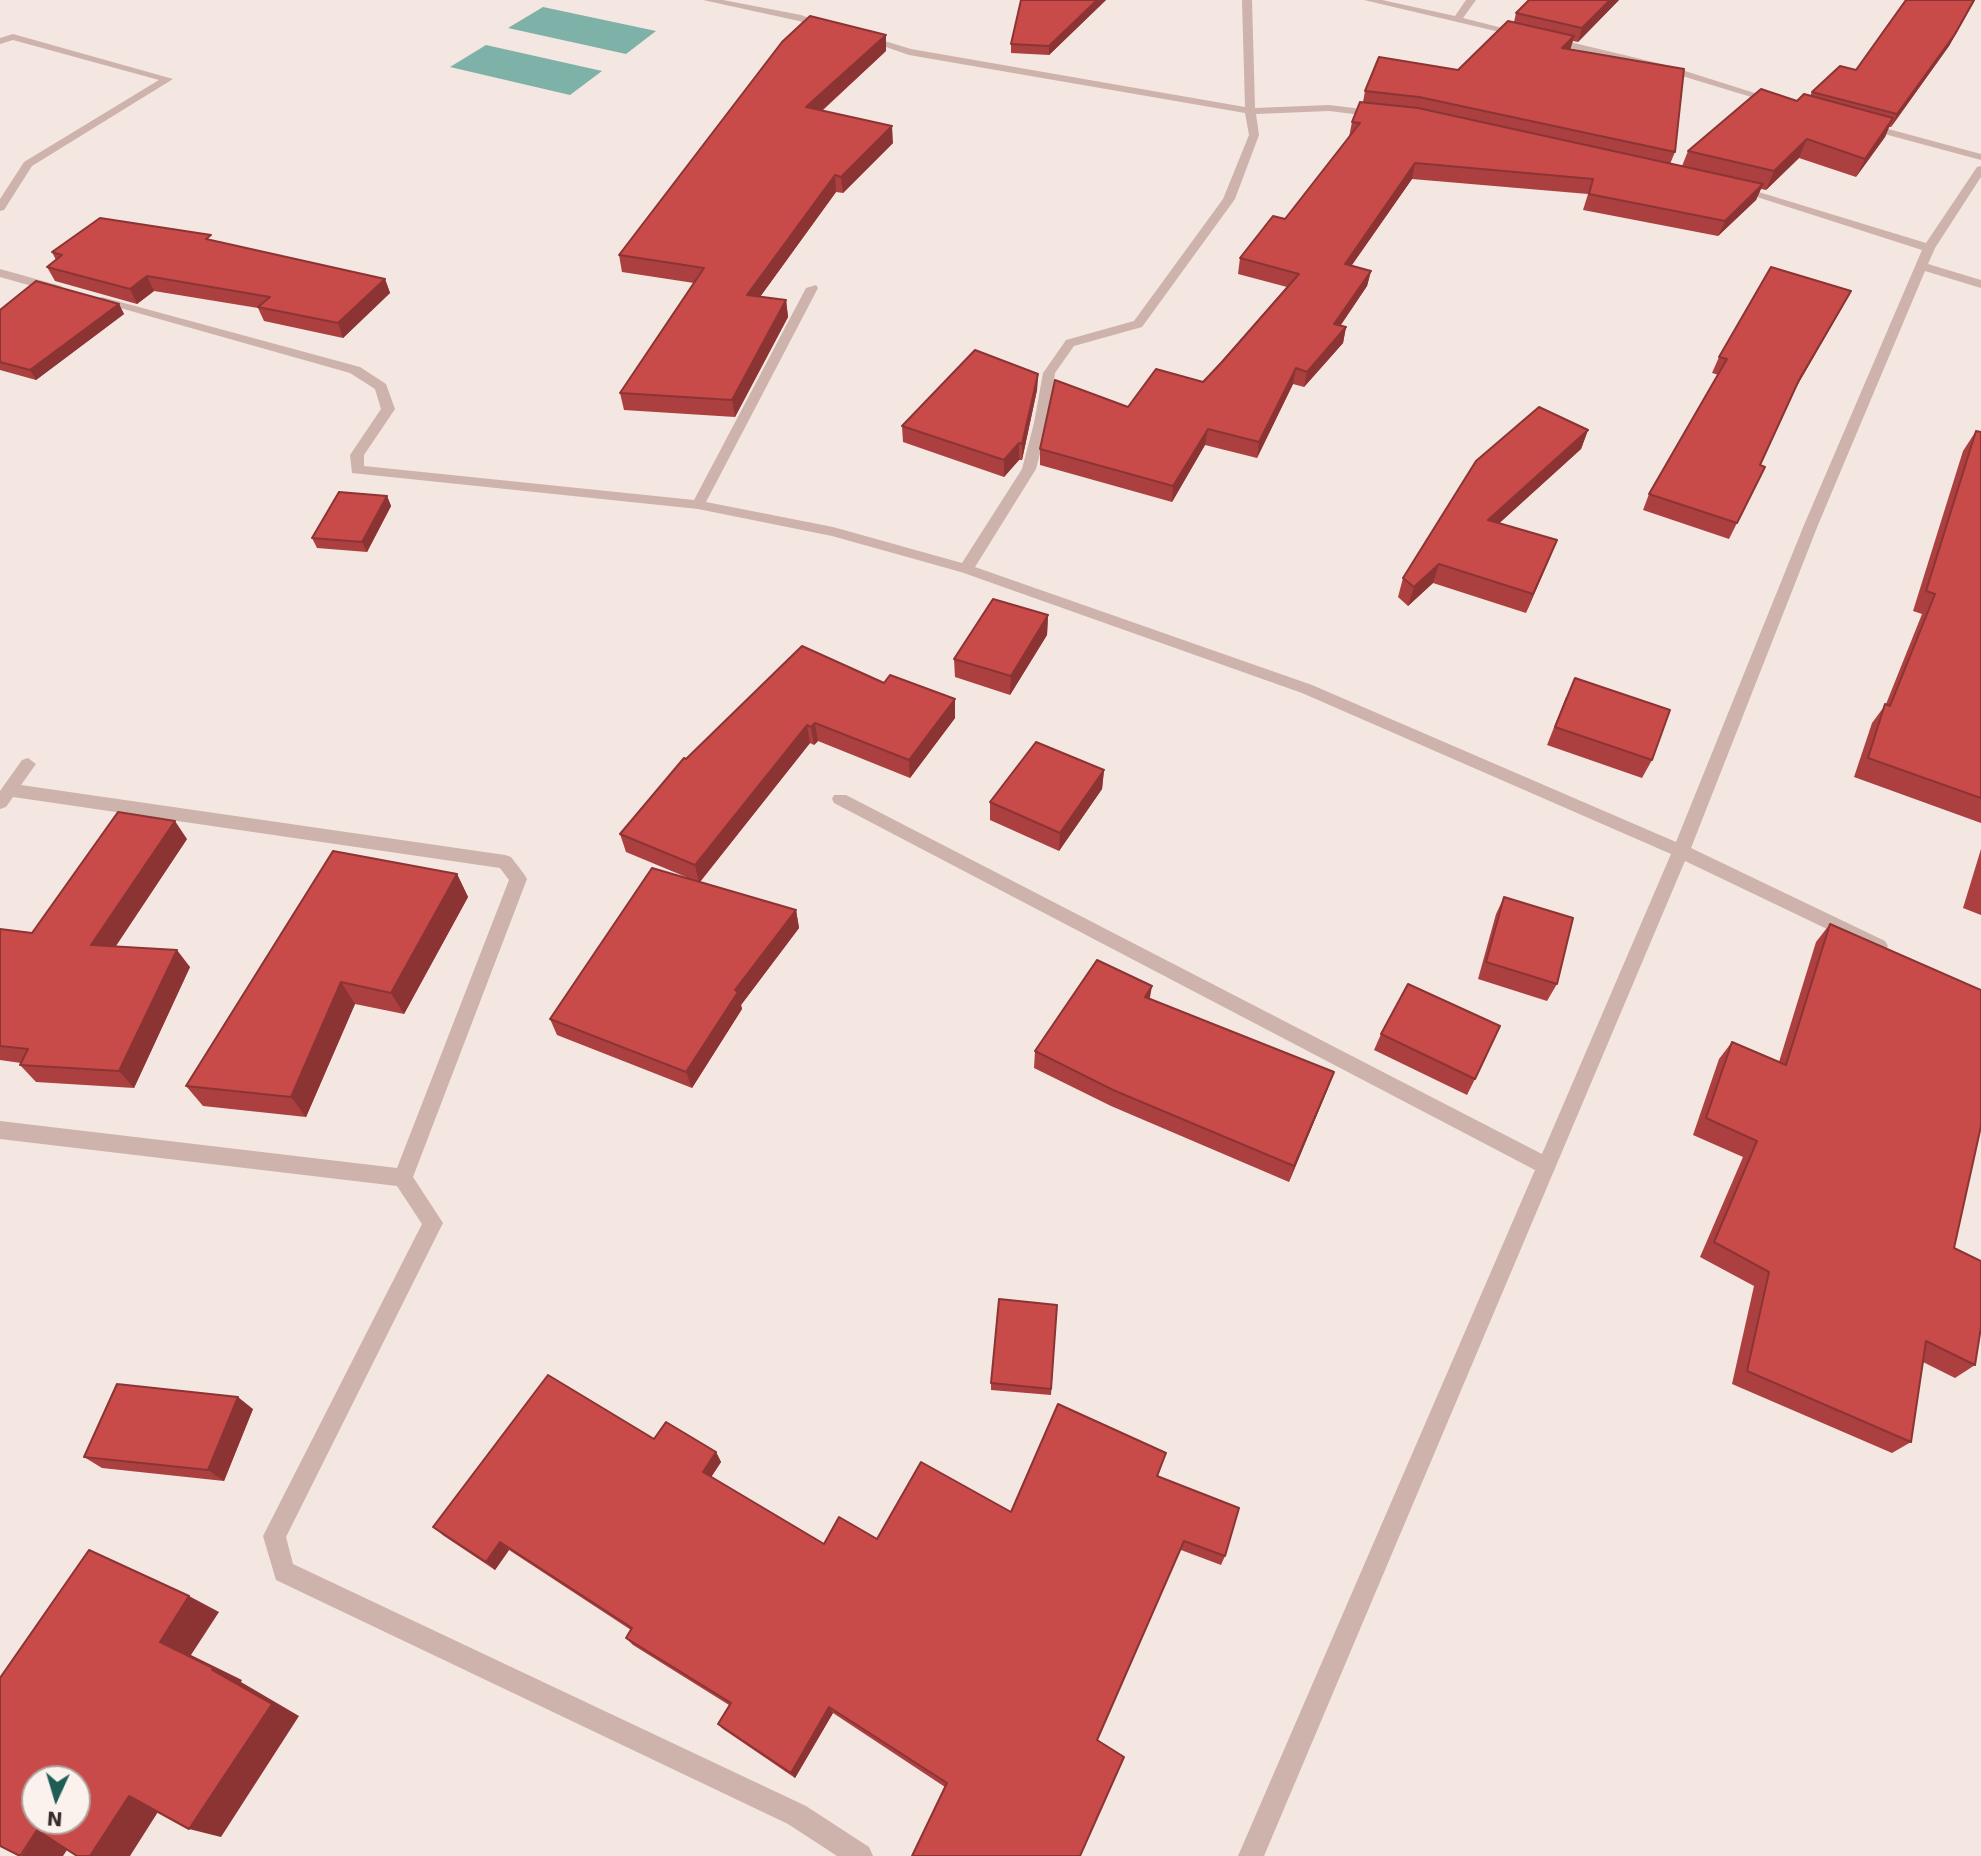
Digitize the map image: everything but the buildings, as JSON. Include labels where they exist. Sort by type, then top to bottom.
[{"type":"street","points":[[708,0],[801,18],[837,30]]},
{"type":"street","points":[[966,569],[1029,469],[1041,423],[1049,373],[1070,343],[1138,324],[1229,200],[1254,135],[1250,111],[1247,0]]},
{"type":"street","points":[[1369,0],[1662,67],[1785,104]]},
{"type":"street","points":[[1458,19],[1471,0]]},
{"type":"street","points":[[0,33],[168,79],[28,164],[0,208]]},
{"type":"street","points":[[849,33],[909,52],[1250,111],[1329,108],[1391,115]]},
{"type":"street","points":[[0,41],[13,37]]},
{"type":"street","points":[[1850,122],[1981,157]]},
{"type":"street","points":[[1251,1856],[1681,851],[1811,526],[1929,248],[1981,169]]},
{"type":"street","points":[[1722,185],[1929,248]]},
{"type":"street","points":[[1923,266],[1981,284]]},
{"type":"street","points":[[0,273],[355,370],[382,387],[388,409],[357,455],[357,470],[698,505],[833,532],[966,569],[1307,690],[1681,851],[1889,951]]},
{"type":"street","points":[[698,505],[812,288]]},
{"type":"street","points":[[28,765],[5,796],[505,862],[518,879],[402,1178]]},
{"type":"street","points":[[840,799],[1546,1166]]},
{"type":"street","points":[[0,1130],[402,1178],[433,1223],[274,1535],[284,1572],[797,1815],[860,1856]]},
{"type":"water","points":[[543,7],[656,31],[626,54],[508,28]]},
{"type":"water","points":[[486,45],[602,71],[570,95],[450,67]]}]
